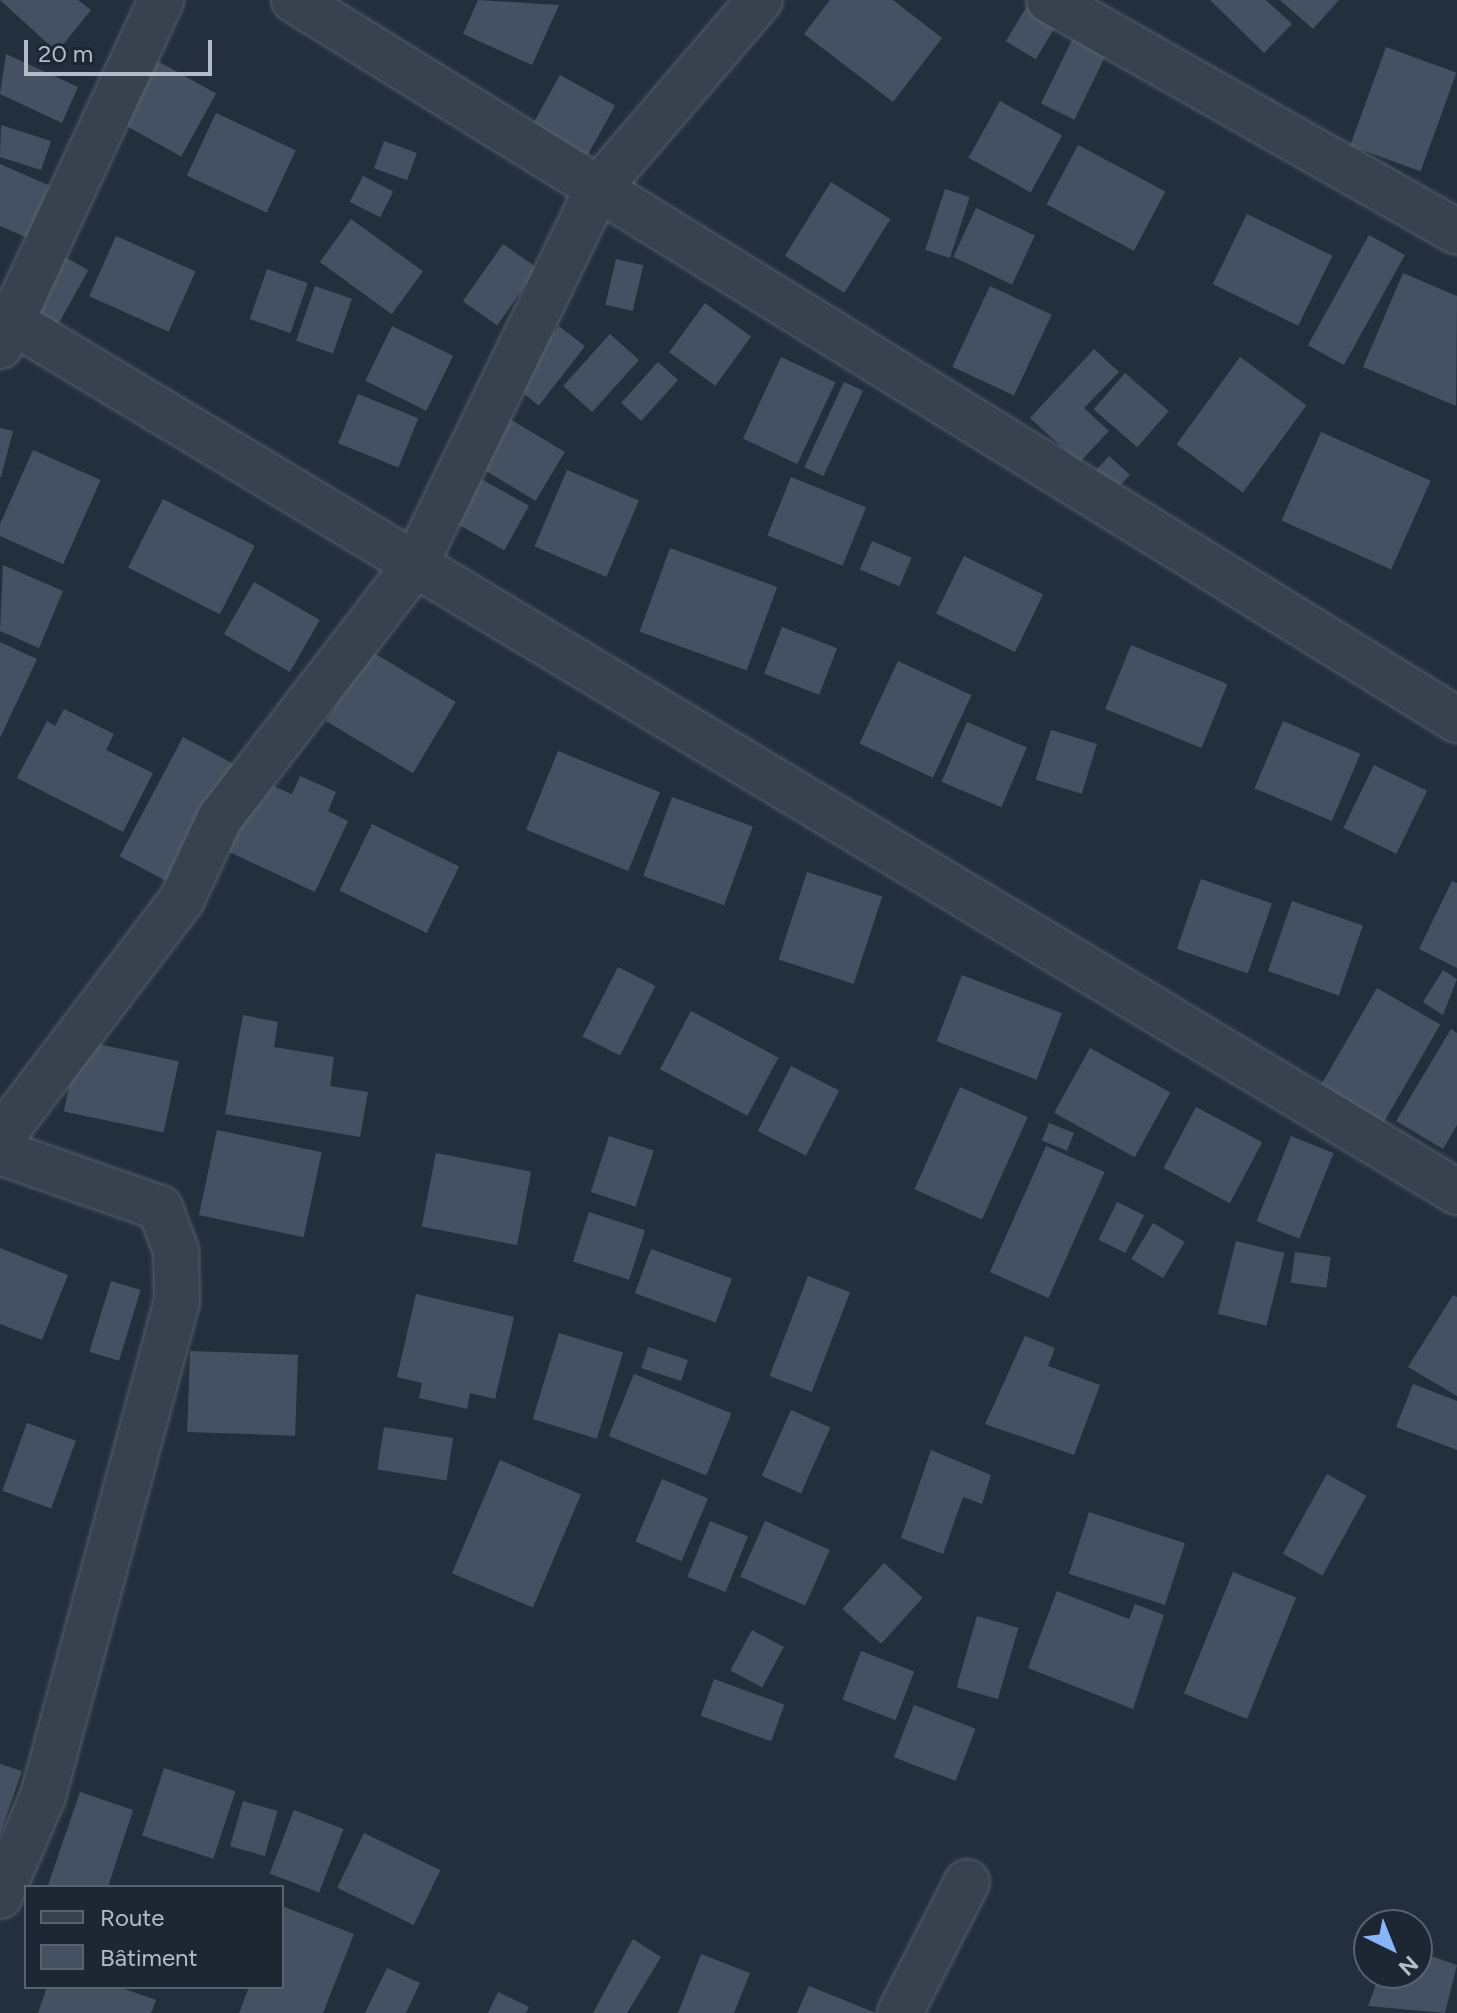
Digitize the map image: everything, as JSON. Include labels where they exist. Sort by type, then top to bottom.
[{"type":"street","points":[[161,0],[5,334],[415,565],[1457,1192]]},
{"type":"street","points":[[294,0],[1457,720]]},
{"type":"street","points":[[0,1139],[182,899],[220,818],[415,565],[597,190],[760,0]]},
{"type":"street","points":[[1049,0],[1457,232]]},
{"type":"street","points":[[0,1152],[160,1208],[176,1251],[177,1301],[43,1796],[0,1896]]},
{"type":"street","points":[[900,2013],[967,1882]]},
{"type":"building","points":[[0,0],[78,0],[91,10],[57,52]]},
{"type":"building","points":[[478,0],[559,5],[532,65],[463,34]]},
{"type":"building","points":[[830,0],[893,0],[942,38],[893,102],[804,34]]},
{"type":"building","points":[[1210,0],[1266,0],[1292,24],[1264,53]]},
{"type":"building","points":[[1280,0],[1339,0],[1313,29]]},
{"type":"building","points":[[1030,1],[1060,19],[1036,59],[1006,41]]},
{"type":"building","points":[[1073,38],[1106,54],[1074,120],[1041,104]]},
{"type":"building","points":[[1386,47],[1456,73],[1421,171],[1350,146]]},
{"type":"building","points":[[6,54],[78,87],[62,123],[0,94]]},
{"type":"building","points":[[154,59],[216,93],[181,156],[119,122]]},
{"type":"building","points":[[560,75],[615,106],[585,160],[530,129]]},
{"type":"building","points":[[1000,101],[1062,135],[1031,192],[968,158]]},
{"type":"building","points":[[216,113],[296,150],[267,213],[187,176]]},
{"type":"building","points":[[1,125],[51,141],[41,170],[0,157]]},
{"type":"building","points":[[384,141],[417,153],[407,180],[374,168]]},
{"type":"building","points":[[1078,145],[1165,191],[1134,251],[1047,204]]},
{"type":"building","points":[[0,164],[55,188],[33,240],[0,226]]},
{"type":"building","points":[[363,176],[393,191],[380,217],[350,202]]},
{"type":"building","points":[[831,182],[890,219],[844,293],[785,256]]},
{"type":"building","points":[[945,189],[970,197],[950,258],[925,250]]},
{"type":"building","points":[[976,208],[1035,235],[1012,284],[953,257]]},
{"type":"building","points":[[1247,214],[1332,256],[1298,326],[1213,284]]},
{"type":"building","points":[[351,219],[423,271],[392,314],[320,262]]},
{"type":"building","points":[[1369,235],[1405,255],[1344,365],[1308,345]]},
{"type":"building","points":[[116,236],[195,271],[169,332],[89,296]]},
{"type":"building","points":[[503,244],[537,268],[497,325],[463,301]]},
{"type":"building","points":[[56,252],[88,270],[53,334],[21,316]]},
{"type":"building","points":[[616,259],[643,265],[633,311],[605,305]]},
{"type":"building","points":[[267,269],[308,283],[290,333],[250,319]]},
{"type":"building","points":[[1403,273],[1457,296],[1456,406],[1363,367]]},
{"type":"building","points":[[315,286],[352,299],[333,354],[296,341]]},
{"type":"building","points":[[990,286],[1052,315],[1014,395],[952,367]]},
{"type":"building","points":[[705,303],[751,337],[715,386],[669,352]]},
{"type":"building","points":[[392,326],[453,356],[426,411],[365,381]]},
{"type":"building","points":[[559,326],[585,346],[539,405],[513,385]]},
{"type":"building","points":[[610,334],[639,360],[592,412],[563,386]]},
{"type":"building","points":[[1094,349],[1119,372],[1084,408],[1109,431],[1079,463],[1030,418]]},
{"type":"building","points":[[781,357],[835,382],[797,464],[743,439]]},
{"type":"building","points":[[1240,357],[1306,405],[1243,493],[1177,444]]},
{"type":"building","points":[[658,362],[678,380],[641,421],[621,403]]},
{"type":"building","points":[[1125,373],[1169,411],[1137,447],[1094,409]]},
{"type":"building","points":[[844,382],[863,391],[823,476],[804,467]]},
{"type":"building","points":[[358,394],[418,418],[398,467],[338,443]]},
{"type":"building","points":[[510,419],[565,452],[536,501],[481,468]]},
{"type":"building","points":[[0,428],[13,431],[1,477],[0,477]]},
{"type":"building","points":[[1321,432],[1431,481],[1391,569],[1282,521]]},
{"type":"building","points":[[33,450],[101,480],[63,564],[0,536],[0,524]]},
{"type":"building","points":[[1109,456],[1130,475],[1111,496],[1090,477]]},
{"type":"building","points":[[567,470],[639,500],[606,577],[535,546]]},
{"type":"building","points":[[791,477],[866,507],[843,566],[767,535]]},
{"type":"building","points":[[481,479],[529,506],[504,550],[456,524]]},
{"type":"building","points":[[163,499],[255,546],[220,614],[128,568]]},
{"type":"building","points":[[872,541],[912,558],[899,586],[860,570]]},
{"type":"building","points":[[670,548],[777,587],[747,671],[640,632]]},
{"type":"building","points":[[964,556],[1043,595],[1015,652],[936,614]]},
{"type":"building","points":[[3,565],[63,591],[39,648],[0,631]]},
{"type":"building","points":[[254,582],[320,620],[290,672],[224,634]]},
{"type":"building","points":[[782,627],[837,648],[819,695],[764,674]]},
{"type":"building","points":[[0,642],[37,659],[0,738]]},
{"type":"building","points":[[1131,645],[1227,684],[1202,748],[1105,709]]},
{"type":"building","points":[[369,650],[456,702],[413,773],[326,721]]},
{"type":"building","points":[[898,661],[971,695],[933,778],[860,743]]},
{"type":"building","points":[[64,709],[114,734],[106,750],[153,773],[123,832],[17,778],[47,721],[55,726]]},
{"type":"building","points":[[1283,721],[1360,754],[1332,821],[1254,788]]},
{"type":"building","points":[[967,722],[1027,747],[1001,807],[942,782]]},
{"type":"building","points":[[1051,730],[1097,744],[1082,794],[1036,780]]},
{"type":"building","points":[[183,737],[242,768],[179,888],[120,856]]},
{"type":"building","points":[[558,751],[660,792],[628,871],[526,830]]},
{"type":"building","points":[[1374,765],[1427,791],[1396,854],[1343,828]]},
{"type":"building","points":[[300,776],[336,792],[328,811],[348,821],[315,892],[223,849],[255,778],[292,794]]},
{"type":"building","points":[[672,797],[753,826],[724,905],[643,876]]},
{"type":"building","points":[[372,824],[459,867],[427,933],[340,891]]},
{"type":"building","points":[[807,872],[882,896],[854,984],[779,959]]},
{"type":"building","points":[[1201,879],[1272,903],[1248,973],[1177,949]]},
{"type":"building","points":[[1452,881],[1457,883],[1457,968],[1419,949]]},
{"type":"building","points":[[1292,901],[1363,925],[1339,995],[1268,971]]},
{"type":"building","points":[[618,967],[655,986],[620,1056],[583,1036]]},
{"type":"building","points":[[1443,970],[1457,979],[1443,1015],[1423,1002]]},
{"type":"building","points":[[962,975],[1062,1013],[1036,1080],[937,1041]]},
{"type":"building","points":[[1377,988],[1440,1024],[1383,1123],[1320,1087]]},
{"type":"building","points":[[691,1011],[778,1057],[747,1116],[660,1069]]},
{"type":"building","points":[[243,1015],[278,1022],[274,1047],[334,1057],[330,1086],[368,1092],[360,1137],[225,1114]]},
{"type":"building","points":[[1451,1029],[1457,1033],[1457,1125],[1443,1149],[1396,1121]]},
{"type":"building","points":[[79,1040],[179,1061],[164,1133],[64,1111]]},
{"type":"building","points":[[1090,1048],[1170,1093],[1135,1157],[1054,1113]]},
{"type":"building","points":[[791,1066],[839,1091],[806,1156],[758,1131]]},
{"type":"building","points":[[960,1087],[1028,1117],[982,1219],[914,1189]]},
{"type":"building","points":[[1196,1107],[1262,1142],[1230,1203],[1164,1168]]},
{"type":"building","points":[[1049,1123],[1074,1133],[1067,1151],[1042,1141]]},
{"type":"building","points":[[217,1130],[322,1152],[304,1237],[199,1215]]},
{"type":"building","points":[[609,1136],[654,1151],[635,1207],[591,1192]]},
{"type":"building","points":[[1291,1136],[1334,1153],[1299,1239],[1257,1221]]},
{"type":"building","points":[[1046,1146],[1104,1172],[1048,1298],[990,1272]]},
{"type":"building","points":[[436,1153],[531,1172],[517,1245],[422,1227]]},
{"type":"building","points":[[1117,1202],[1144,1215],[1126,1253],[1099,1240]]},
{"type":"building","points":[[589,1212],[645,1230],[629,1280],[573,1261]]},
{"type":"building","points":[[1153,1223],[1185,1242],[1163,1278],[1131,1259]]},
{"type":"building","points":[[1236,1241],[1285,1253],[1266,1326],[1218,1314]]},
{"type":"building","points":[[0,1248],[68,1275],[42,1340],[0,1324]]},
{"type":"building","points":[[651,1249],[732,1278],[716,1323],[635,1293]]},
{"type":"building","points":[[1295,1252],[1331,1257],[1326,1288],[1291,1283]]},
{"type":"building","points":[[808,1276],[850,1292],[812,1392],[770,1376]]},
{"type":"building","points":[[111,1281],[141,1290],[119,1361],[89,1352]]},
{"type":"building","points":[[416,1294],[514,1317],[495,1399],[470,1393],[467,1409],[419,1398],[422,1383],[397,1377]]},
{"type":"building","points":[[1453,1295],[1457,1297],[1457,1396],[1408,1367]]},
{"type":"building","points":[[559,1333],[623,1353],[597,1439],[533,1419]]},
{"type":"building","points":[[1025,1336],[1055,1348],[1048,1366],[1100,1385],[1074,1455],[985,1424]]},
{"type":"building","points":[[648,1347],[688,1360],[681,1381],[641,1368]]},
{"type":"building","points":[[190,1351],[298,1355],[295,1436],[187,1432]]},
{"type":"building","points":[[634,1374],[731,1413],[706,1475],[609,1436]]},
{"type":"building","points":[[1413,1384],[1457,1401],[1457,1450],[1396,1427]]},
{"type":"building","points":[[791,1410],[830,1427],[801,1493],[762,1476]]},
{"type":"building","points":[[27,1423],[76,1441],[51,1508],[2,1491]]},
{"type":"building","points":[[384,1427],[453,1438],[446,1480],[377,1469]]},
{"type":"building","points":[[931,1450],[991,1475],[982,1504],[963,1497],[943,1554],[901,1538]]},
{"type":"building","points":[[500,1460],[581,1494],[533,1608],[452,1573]]},
{"type":"building","points":[[1327,1474],[1366,1496],[1322,1575],[1283,1554]]},
{"type":"building","points":[[662,1479],[708,1499],[681,1561],[635,1542]]},
{"type":"building","points":[[1089,1512],[1185,1543],[1165,1605],[1069,1574]]},
{"type":"building","points":[[710,1521],[748,1536],[726,1592],[688,1577]]},
{"type":"building","points":[[765,1521],[830,1550],[805,1606],[740,1577]]},
{"type":"building","points":[[884,1563],[923,1598],[881,1644],[843,1609]]},
{"type":"building","points":[[1233,1572],[1296,1597],[1247,1719],[1184,1693]]},
{"type":"building","points":[[1057,1591],[1129,1619],[1135,1604],[1164,1615],[1133,1709],[1028,1668]]},
{"type":"building","points":[[977,1616],[1018,1628],[998,1699],[957,1687]]},
{"type":"building","points":[[752,1630],[784,1647],[762,1688],[730,1671]]},
{"type":"building","points":[[861,1651],[914,1671],[896,1720],[842,1700]]},
{"type":"building","points":[[714,1679],[784,1705],[771,1741],[701,1716]]},
{"type":"building","points":[[914,1705],[976,1729],[956,1781],[894,1757]]},
{"type":"building","points":[[0,1764],[22,1771],[0,1834]]},
{"type":"building","points":[[164,1768],[235,1791],[213,1859],[142,1836]]},
{"type":"building","points":[[80,1792],[133,1810],[109,1885],[48,1885]]},
{"type":"building","points":[[243,1801],[278,1811],[265,1856],[230,1846]]},
{"type":"building","points":[[294,1810],[343,1829],[319,1892],[270,1873]]},
{"type":"building","points":[[364,1833],[440,1870],[414,1925],[337,1888]]},
{"type":"building","points":[[284,1907],[354,1934],[323,2013],[239,2013],[248,1989],[284,1989]]},
{"type":"building","points":[[633,1939],[661,1957],[627,2013],[593,2013]]},
{"type":"building","points":[[701,1954],[750,1973],[734,2013],[678,2013]]},
{"type":"building","points":[[1433,1957],[1457,1965],[1445,2013],[1368,2006],[1374,1989],[1433,1989]]},
{"type":"building","points":[[387,1968],[420,1983],[406,2013],[365,2013]]},
{"type":"building","points":[[809,1986],[876,2013],[797,2013]]},
{"type":"building","points":[[46,1989],[125,1989],[156,2000],[151,2013],[38,2013]]},
{"type":"building","points":[[498,1992],[529,2007],[526,2013],[488,2013]]}]
